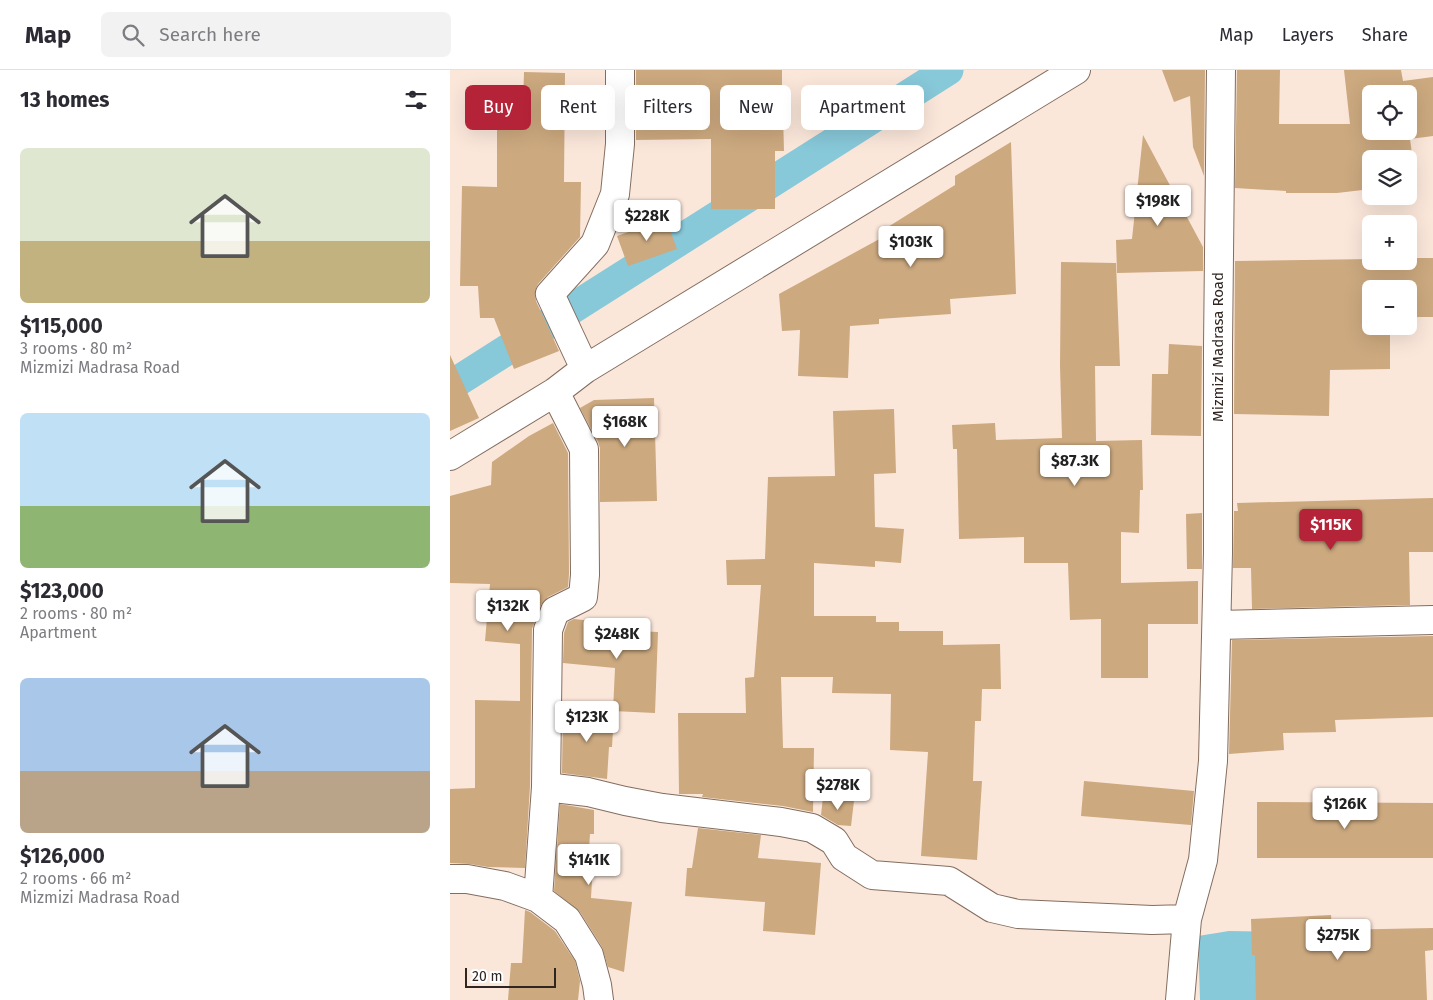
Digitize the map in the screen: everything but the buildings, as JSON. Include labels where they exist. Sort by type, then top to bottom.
[{"type":"street","points":[[585,369],[550,294],[595,244],[615,194],[620,144],[620,70]]},
{"type":"street","points":[[450,456],[555,392],[585,369],[1076,70]]},
{"type":"street","name":"Mizmizi Madrasa Road","points":[[1180,1000],[1187,918],[1203,860],[1213,761],[1217,625],[1221,70]]},
{"type":"street","points":[[538,898],[546,787],[548,630],[555,611],[583,596],[585,575],[584,449],[555,392]]},
{"type":"street","points":[[1217,625],[1433,620]]},
{"type":"street","points":[[546,787],[588,792],[662,808],[781,822],[812,828],[834,841],[844,857],[872,875],[949,881],[992,908],[1018,914],[1134,919],[1187,918]]},
{"type":"street","points":[[450,879],[467,879],[505,886],[538,898],[567,920],[589,955],[599,1000]]},
{"type":"water","points":[[1229,931],[1279,932],[1278,1000],[1200,1000],[1198,936]]},
{"type":"waterway","points":[[450,386],[948,70]]}]
